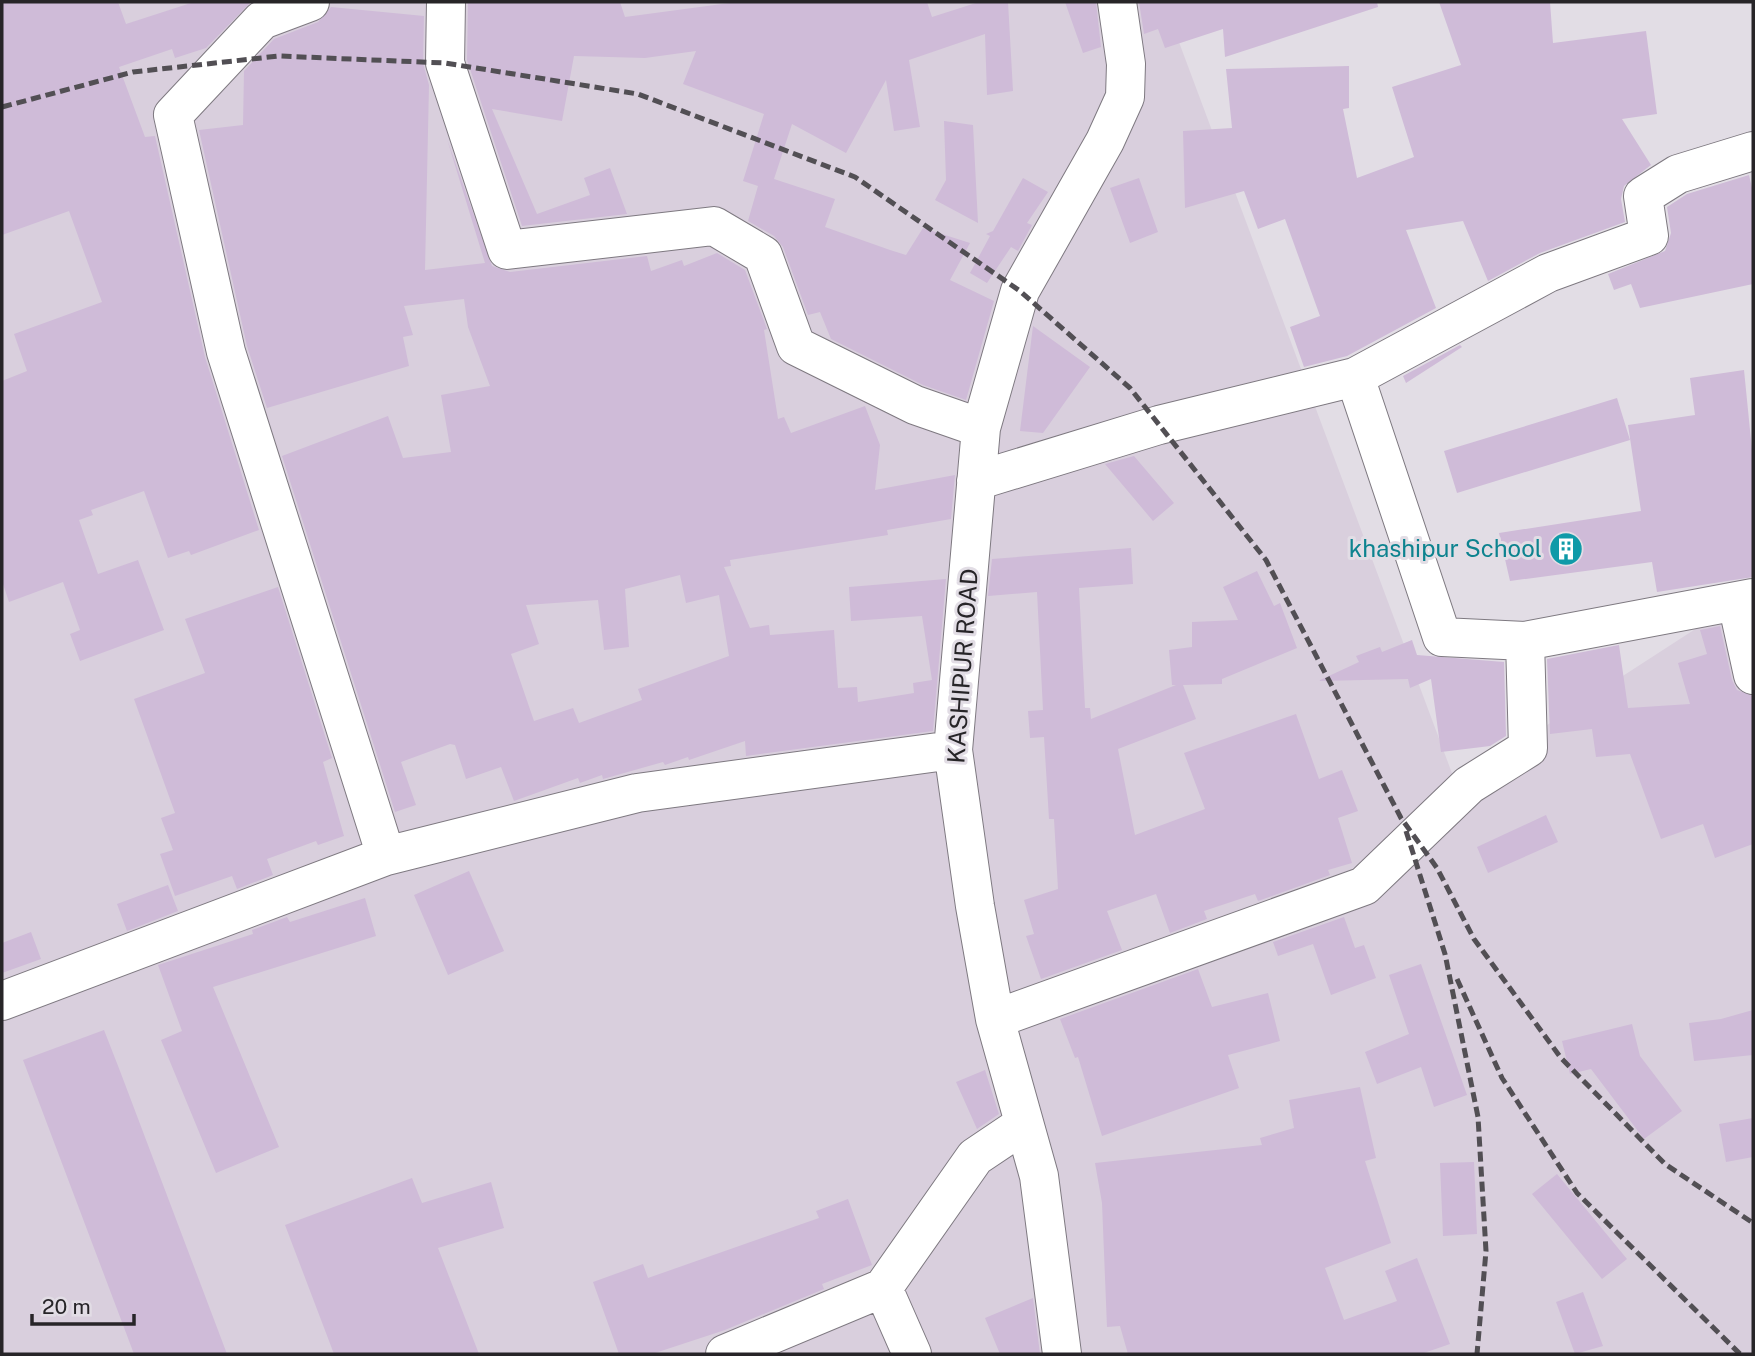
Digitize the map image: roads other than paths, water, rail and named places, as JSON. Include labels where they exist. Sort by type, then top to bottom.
[{"type":"street","points":[[310,2],[262,20],[173,116],[226,352],[386,856]]},
{"type":"street","points":[[446,2],[445,63],[507,250],[714,226],[763,256],[796,346],[915,405],[981,428]]},
{"type":"street","name":"KASHIPUR ROAD","points":[[1062,1354],[1039,1176],[995,1019],[975,906],[953,750],[981,428],[1020,291],[1105,141],[1125,97],[1126,64],[1117,2]]},
{"type":"street","points":[[976,481],[1159,425],[1355,377],[1548,272],[1649,236],[1643,196],[1678,174],[1753,151]]},
{"type":"street","points":[[1355,377],[1443,637],[1525,641],[1745,600],[1753,675]]},
{"type":"street","points":[[995,1019],[1364,886],[1469,785],[1528,748],[1525,641]]},
{"type":"street","points":[[2,1001],[386,856],[637,793],[953,750]]},
{"type":"street","points":[[725,1354],[883,1288],[975,1157],[1024,1124]]},
{"type":"street","points":[[883,1288],[912,1354]]},
{"type":"railway","points":[[2,107],[133,72],[279,56],[445,63],[638,94],[855,177],[1020,291],[1130,388],[1266,560],[1401,818],[1437,868],[1474,939],[1561,1058],[1665,1164],[1753,1223]]},
{"type":"railway","points":[[1406,831],[1445,954],[1478,1117],[1486,1251],[1477,1354]]},
{"type":"railway","points":[[1457,979],[1502,1078],[1577,1193],[1740,1354]]},
{"type":"place","name":"khashipur School","points":[[1566,549]]}]
